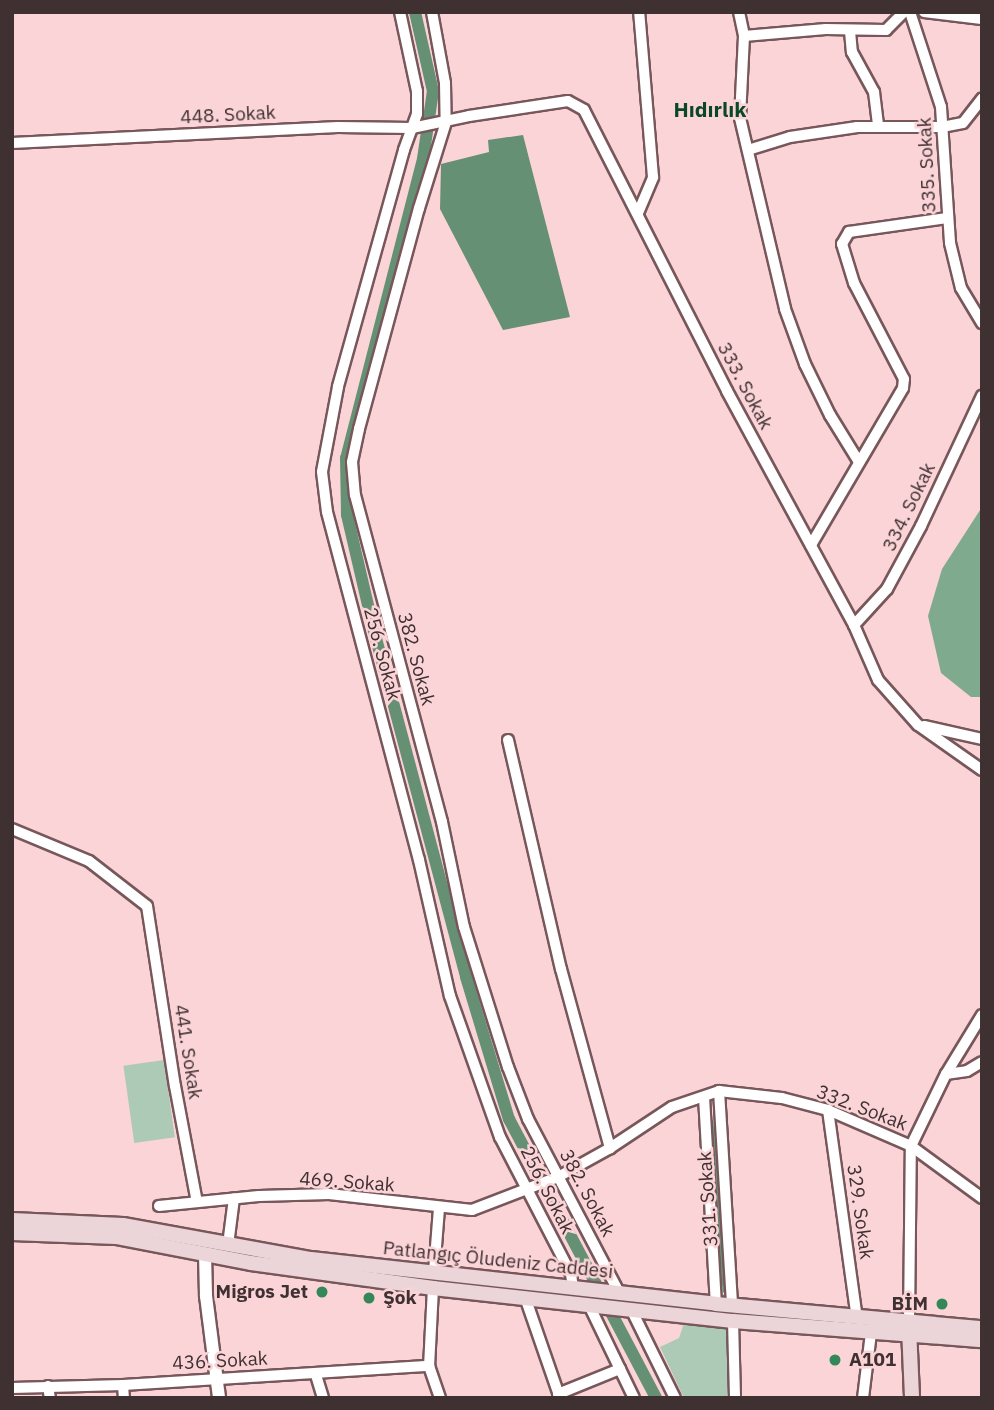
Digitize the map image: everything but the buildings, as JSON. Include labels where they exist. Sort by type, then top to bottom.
[{"type":"main road","name":"Patlangıç Öludeniz Caddesi","points":[[12,1220],[136,1227],[311,1259],[857,1318],[909,1330],[982,1340]]},
{"type":"main road","name":"Patlangıç Öludeniz Caddesi","points":[[12,1233],[116,1237],[205,1254],[433,1288],[733,1321],[871,1333],[982,1328]]},
{"type":"main road","points":[[909,1330],[912,1398]]},
{"type":"street","name":"256. Sokak","points":[[400,12],[417,91],[415,127],[338,387],[321,472],[327,512],[419,860],[450,996],[500,1137],[530,1187],[580,1289]]},
{"type":"street","name":"382. Sokak","points":[[432,12],[445,83],[443,122],[359,429],[352,462],[355,495],[442,822],[464,927],[528,1119],[555,1178],[616,1293]]},
{"type":"street","points":[[638,213],[653,177],[639,12]]},
{"type":"street","points":[[739,12],[744,36],[740,118],[785,309],[805,364],[830,415],[859,462]]},
{"type":"street","points":[[744,36],[826,29],[850,32],[886,30],[904,12]]},
{"type":"street","name":"335. Sokak","points":[[910,12],[941,107],[947,218],[961,288],[979,319]]},
{"type":"street","points":[[924,12],[982,19]]},
{"type":"street","points":[[850,32],[852,52],[874,92],[878,125]]},
{"type":"street","points":[[748,150],[800,135],[878,125],[942,127],[963,123],[982,99]]},
{"type":"street","name":"333. Sokak","points":[[443,122],[568,102],[584,110],[727,391],[853,625],[878,680],[918,724],[982,770]]},
{"type":"street","name":"448. Sokak","points":[[12,143],[338,127],[415,127],[443,122]]},
{"type":"street","points":[[811,545],[903,388],[904,379],[854,283],[842,244],[849,232],[947,218]]},
{"type":"street","name":"334. Sokak","points":[[853,625],[887,589],[921,526],[982,396]]},
{"type":"street","points":[[918,724],[982,739]]},
{"type":"street","points":[[508,740],[561,969],[610,1148]]},
{"type":"street","name":"441. Sokak","points":[[12,829],[89,861],[147,906],[197,1202]]},
{"type":"street","points":[[909,1330],[911,1146],[946,1074],[982,1015]]},
{"type":"street","points":[[946,1074],[967,1071],[982,1062]]},
{"type":"street","name":"332. Sokak","points":[[530,1187],[555,1178],[610,1148],[673,1107],[719,1091],[782,1098],[828,1111],[911,1146],[982,1198]]},
{"type":"street","name":"331. Sokak","points":[[719,1091],[732,1306]]},
{"type":"street","points":[[704,1097],[716,1304]]},
{"type":"street","name":"329. Sokak","points":[[828,1111],[857,1318]]},
{"type":"street","name":"469. Sokak","points":[[159,1206],[234,1198],[329,1194],[472,1210],[530,1187]]},
{"type":"street","points":[[228,1245],[234,1198]]},
{"type":"street","points":[[435,1272],[439,1208]]},
{"type":"street","points":[[205,1254],[205,1296],[219,1398]]},
{"type":"street","points":[[433,1288],[429,1366],[440,1398]]},
{"type":"street","points":[[525,1297],[559,1396],[620,1369]]},
{"type":"street","points":[[592,1306],[634,1398]]},
{"type":"street","points":[[628,1309],[675,1398]]},
{"type":"street","points":[[733,1321],[735,1398]]},
{"type":"street","points":[[863,1398],[871,1333]]},
{"type":"street","name":"436. Sokak","points":[[12,1388],[122,1385],[216,1377],[316,1375],[429,1366]]},
{"type":"street","points":[[316,1375],[323,1398]]},
{"type":"street","points":[[122,1385],[124,1398]]},
{"type":"street","points":[[48,1386],[50,1398]]},
{"type":"shaded area","points":[[523,135],[570,317],[503,330],[440,209],[441,164],[489,152],[488,140]]},
{"type":"shaded area","points":[[982,507],[982,697],[971,697],[941,673],[928,616],[942,569]]},
{"type":"shaded area","points":[[164,1060],[175,1137],[134,1143],[123,1066]]},
{"type":"shaded area","points":[[684,1323],[728,1329],[731,1398],[684,1398],[660,1347],[679,1338]]},
{"type":"waterway","points":[[415,12],[433,91],[423,159],[346,458],[347,515],[373,627],[466,977],[509,1119],[656,1398]]},
{"type":"waterway","points":[[712,1122],[725,1291]]},
{"type":"place","name":"Migros Jet","points":[[322,1292]]},
{"type":"place","name":"Şok","points":[[369,1298]]},
{"type":"place","name":"BİM","points":[[942,1304]]},
{"type":"place","name":"A101","points":[[835,1360]]},
{"type":"district","name":"Hıdırlık","points":[[710,109]]}]
